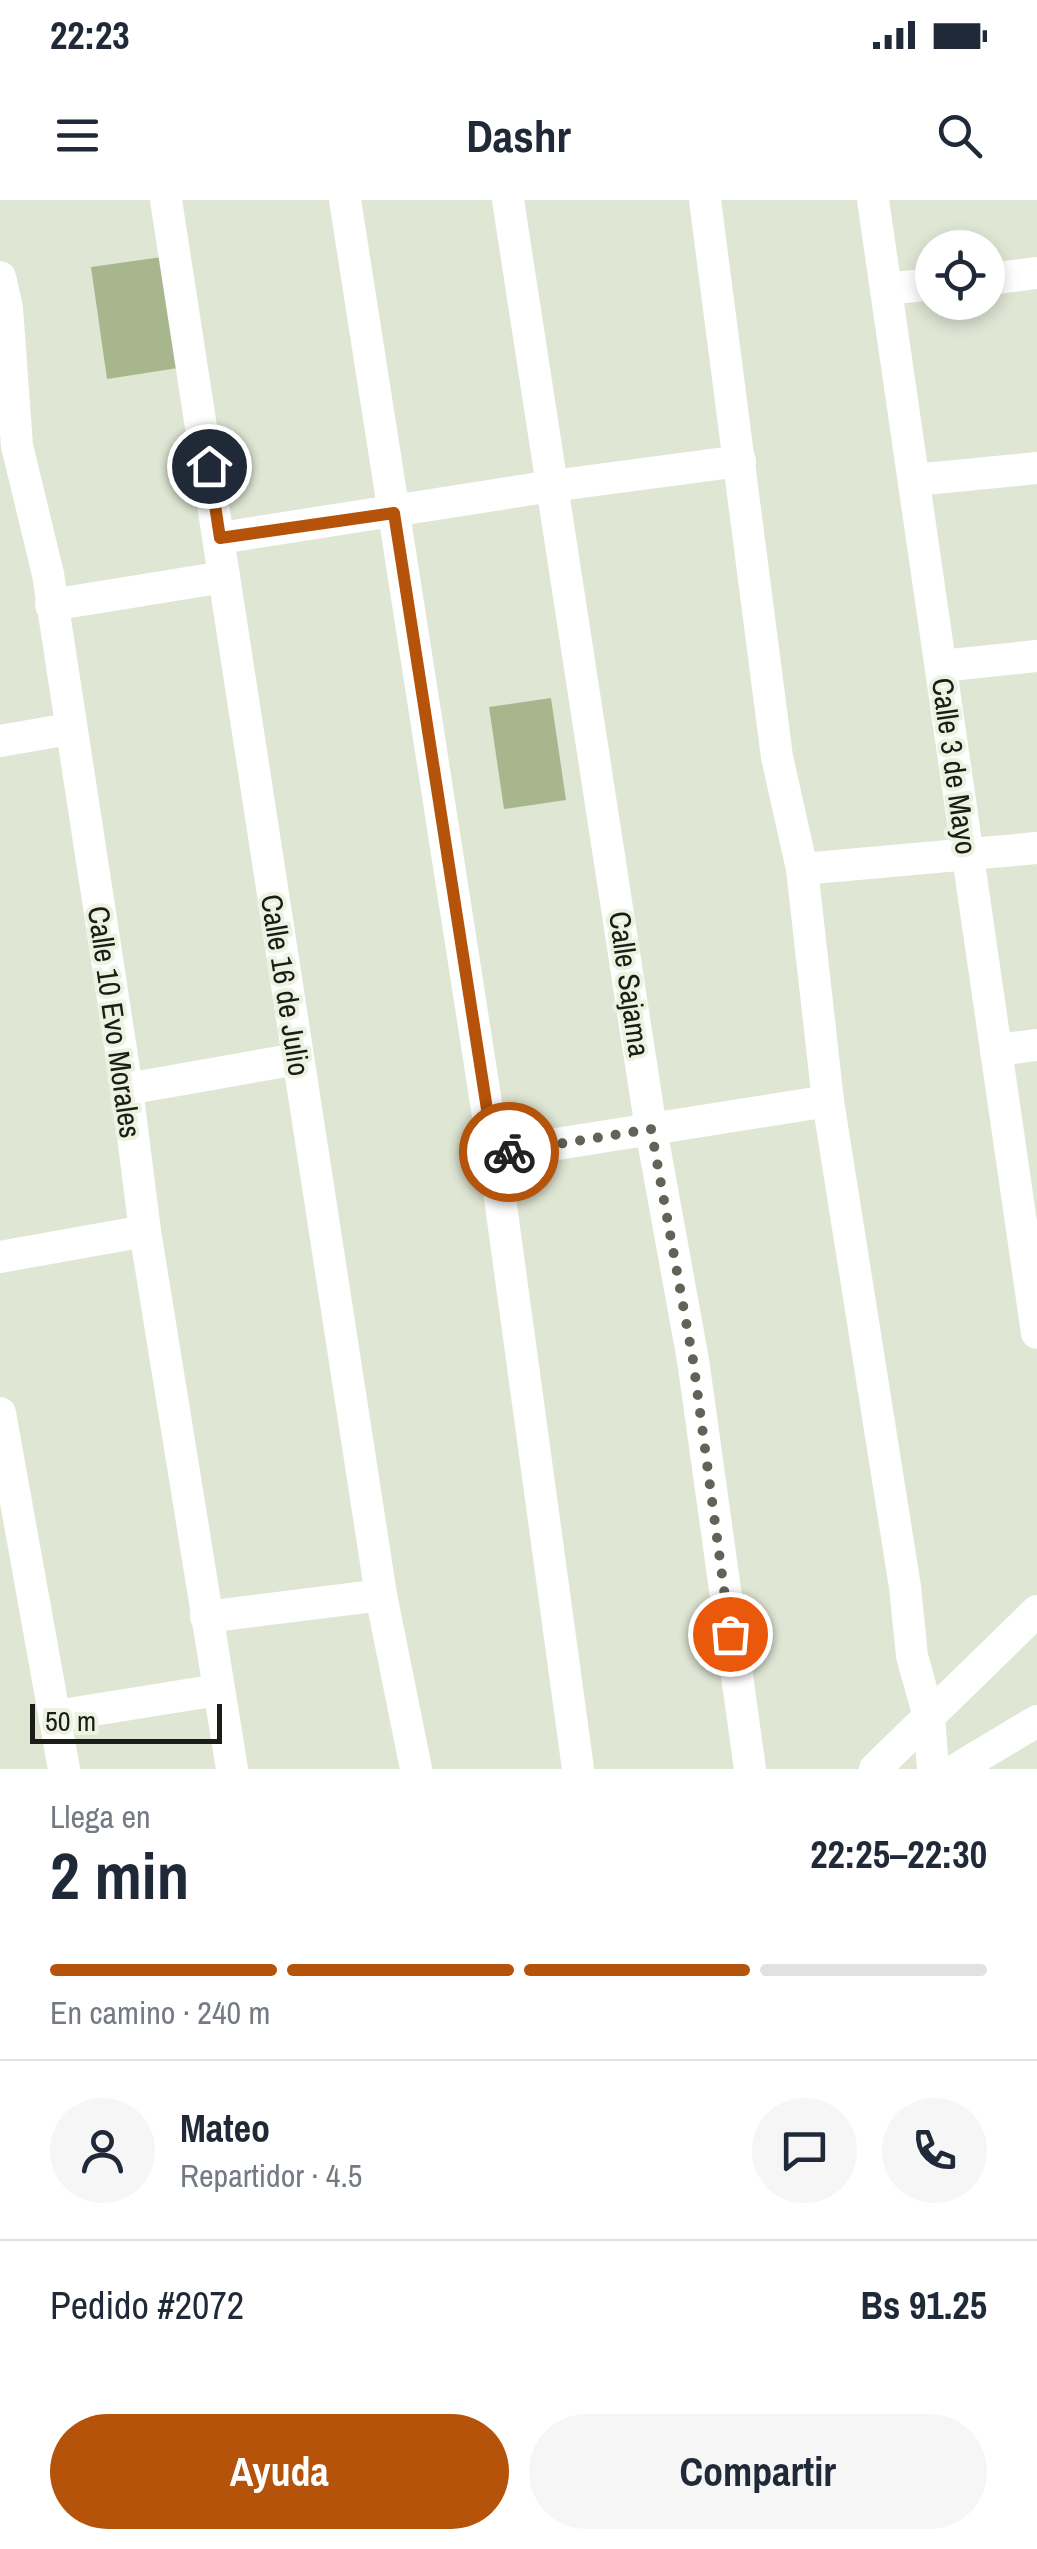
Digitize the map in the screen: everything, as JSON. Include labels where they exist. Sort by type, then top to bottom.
[{"type":"street","name":"Calle 16 de Julio","points":[[166,200],[382,1594],[416,1769]]},
{"type":"street","points":[[345,200],[494,1154],[578,1769]]},
{"type":"street","name":"Calle Sajama","points":[[508,200],[651,1129],[693,1360],[750,1769]]},
{"type":"street","points":[[705,200],[778,757],[802,869],[828,1101],[905,1588],[912,1656],[929,1717],[933,1769]]},
{"type":"street","name":"Calle 3 de Mayo","points":[[874,200],[1036,1319]]},
{"type":"street","points":[[1005,276],[1037,273]]},
{"type":"street","name":"Calle 10 Evo Morales","points":[[0,277],[7,308],[8,447],[48,574],[127,1089],[145,1232],[232,1769]]},
{"type":"street","points":[[886,289],[915,286]]},
{"type":"street","points":[[220,538],[740,461]]},
{"type":"street","points":[[915,480],[1037,468]]},
{"type":"street","points":[[52,605],[224,577]]},
{"type":"street","points":[[941,666],[1037,656]]},
{"type":"street","points":[[0,741],[69,729]]},
{"type":"street","points":[[802,869],[1037,848]]},
{"type":"street","points":[[996,1050],[1037,1045]]},
{"type":"street","points":[[127,1089],[297,1059]]},
{"type":"street","points":[[494,1154],[828,1101]]},
{"type":"street","points":[[0,1257],[145,1232]]},
{"type":"street","points":[[0,1413],[9,1510],[56,1716],[64,1769]]},
{"type":"street","points":[[206,1617],[382,1594]]},
{"type":"street","points":[[875,1769],[1037,1611]]},
{"type":"street","points":[[56,1716],[218,1690]]},
{"type":"street","points":[[957,1769],[1037,1721]]},
{"type":"green space","points":[[162,257],[178,368],[107,379],[91,267]]},
{"type":"green space","points":[[551,698],[566,800],[504,809],[489,707]]},
{"type":"way so far","points":[[509,1152],[651,1129],[693,1360],[730,1634]]},
{"type":"route","points":[[209,466],[220,538],[394,513],[494,1154],[509,1152]]}]
